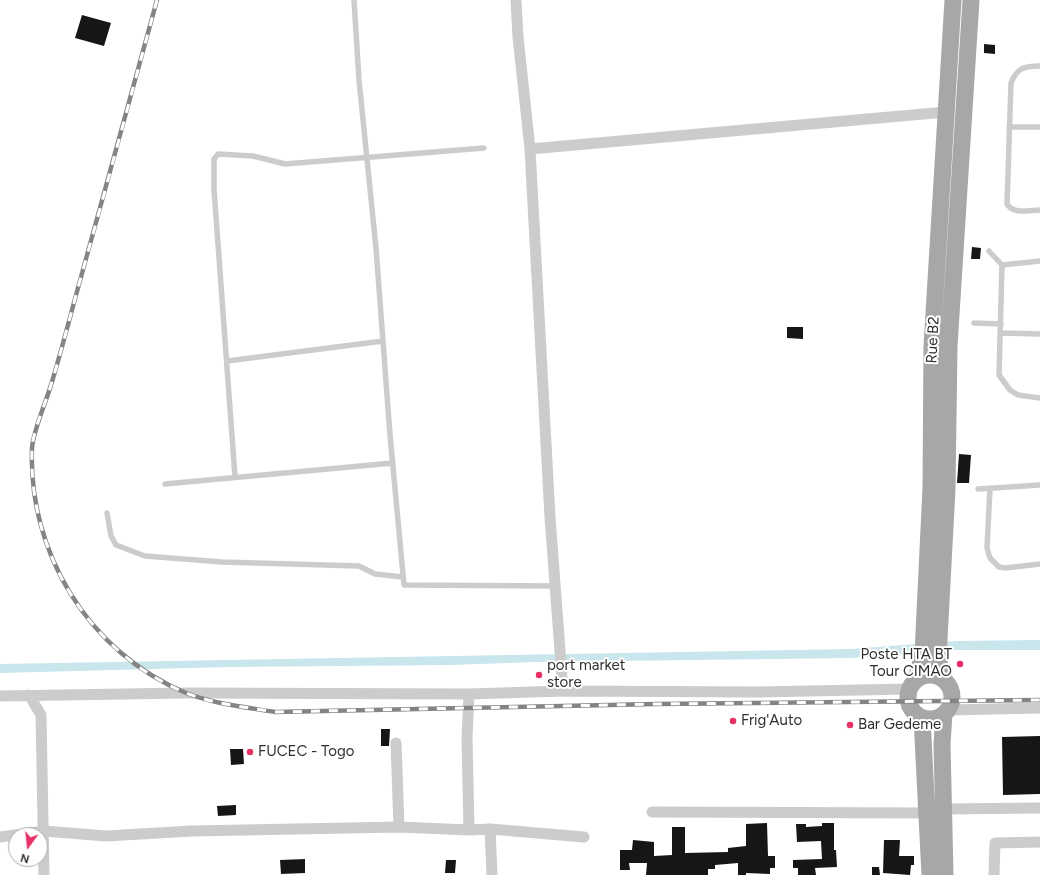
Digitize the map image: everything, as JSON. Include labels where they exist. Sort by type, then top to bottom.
[{"type":"main road","name":"Rue B2","points":[[913,684],[923,654],[931,488],[932,346],[953,0]]},
{"type":"main road","name":"Rue B2","points":[[943,679],[938,658],[946,509],[949,346],[971,0]]},
{"type":"main road","points":[[930,875],[942,744],[946,712],[952,699],[952,694],[950,688],[943,679],[932,675],[921,676],[913,684],[908,694],[910,706],[917,715],[922,718],[934,719],[946,712]]},
{"type":"main road","points":[[922,718],[945,875]]},
{"type":"street","points":[[516,0],[518,37],[530,149],[555,586],[563,691]]},
{"type":"street","points":[[530,149],[946,112]]},
{"type":"street","points":[[0,696],[186,693],[469,694],[563,691],[751,692],[913,684]]},
{"type":"street","points":[[469,694],[467,738],[469,830]]},
{"type":"street","points":[[29,695],[41,714],[44,827]]},
{"type":"street","points":[[946,712],[1040,708]]},
{"type":"street","points":[[396,743],[399,827]]},
{"type":"street","points":[[652,812],[936,811],[1040,808]]},
{"type":"street","points":[[48,831],[106,836],[192,831],[399,827],[469,830],[490,829],[584,837]]},
{"type":"street","points":[[490,829],[492,875]]},
{"type":"street","points":[[994,875],[995,843],[1040,842]]},
{"type":"lane","points":[[354,0],[359,80],[376,248],[393,463],[406,586],[555,586]]},
{"type":"lane","points":[[1040,66],[1021,69],[1015,73],[1011,83],[1007,204],[1010,209],[1014,211],[1040,210]]},
{"type":"lane","points":[[1009,128],[1040,127]]},
{"type":"lane","points":[[235,477],[214,189],[214,159],[218,154],[252,156],[286,164],[484,148]]},
{"type":"lane","points":[[989,251],[1002,265],[1000,374],[1004,383],[1010,390],[1018,395],[1040,398]]},
{"type":"lane","points":[[1002,265],[1040,261]]},
{"type":"lane","points":[[974,323],[1001,324]]},
{"type":"lane","points":[[1001,333],[1040,334]]},
{"type":"lane","points":[[227,361],[383,341]]},
{"type":"lane","points":[[165,484],[393,463]]},
{"type":"lane","points":[[978,489],[1040,485]]},
{"type":"lane","points":[[990,488],[987,548],[990,558],[999,567],[1005,568],[1040,564]]},
{"type":"lane","points":[[107,513],[111,536],[116,544],[145,556],[222,562],[359,566],[375,574],[404,577]]},
{"type":"water","points":[[1040,640],[1040,650],[955,650],[851,658],[536,662],[450,665],[228,667],[0,673],[0,664],[851,649],[956,641]]},
{"type":"building","points":[[82,15],[111,23],[104,46],[75,38]]},
{"type":"building","points":[[984,44],[995,45],[995,54],[984,53]]},
{"type":"building","points":[[972,247],[981,248],[980,259],[971,259]]},
{"type":"building","points":[[787,327],[803,327],[803,339],[787,338]]},
{"type":"building","points":[[959,454],[971,455],[969,483],[957,483]]},
{"type":"building","points":[[381,729],[390,729],[389,746],[381,746]]},
{"type":"building","points":[[1040,736],[1040,794],[1003,795],[1002,737]]},
{"type":"building","points":[[230,749],[243,749],[244,764],[231,765]]},
{"type":"building","points":[[236,805],[236,815],[218,816],[217,806]]},
{"type":"building","points":[[767,823],[768,856],[775,856],[775,868],[770,868],[770,874],[746,873],[746,875],[738,875],[738,863],[715,865],[715,869],[708,869],[708,875],[646,875],[647,863],[629,863],[630,870],[620,870],[620,850],[632,850],[633,840],[654,842],[654,856],[672,855],[672,827],[685,827],[685,853],[728,852],[728,848],[746,846],[746,824]]},
{"type":"building","points":[[822,823],[834,823],[834,850],[836,850],[837,867],[815,868],[816,875],[798,875],[798,868],[793,868],[793,860],[822,859],[821,841],[797,842],[796,824],[806,824],[806,827],[822,826]]},
{"type":"building","points":[[884,840],[900,840],[899,856],[914,856],[914,865],[911,865],[910,875],[883,873]]},
{"type":"building","points":[[305,859],[305,873],[281,874],[280,860]]},
{"type":"building","points":[[446,860],[456,860],[455,873],[445,873]]},
{"type":"building","points":[[872,867],[879,867],[880,875],[872,875]]},
{"type":"railway","points":[[157,0],[63,344],[37,425],[32,448],[33,487],[41,524],[53,560],[71,594],[93,625],[120,652],[151,675],[186,693],[219,703],[275,712],[657,704],[1040,700]]},
{"type":"place","name":"Poste HTA BT Tour CIMAO","points":[[960,664]]},
{"type":"place","name":"port market store","points":[[539,675]]},
{"type":"place","name":"Frig'Auto","points":[[733,721]]},
{"type":"place","name":"Bar Gedeme","points":[[850,725]]},
{"type":"place","name":"FUCEC - Togo","points":[[250,752]]}]
